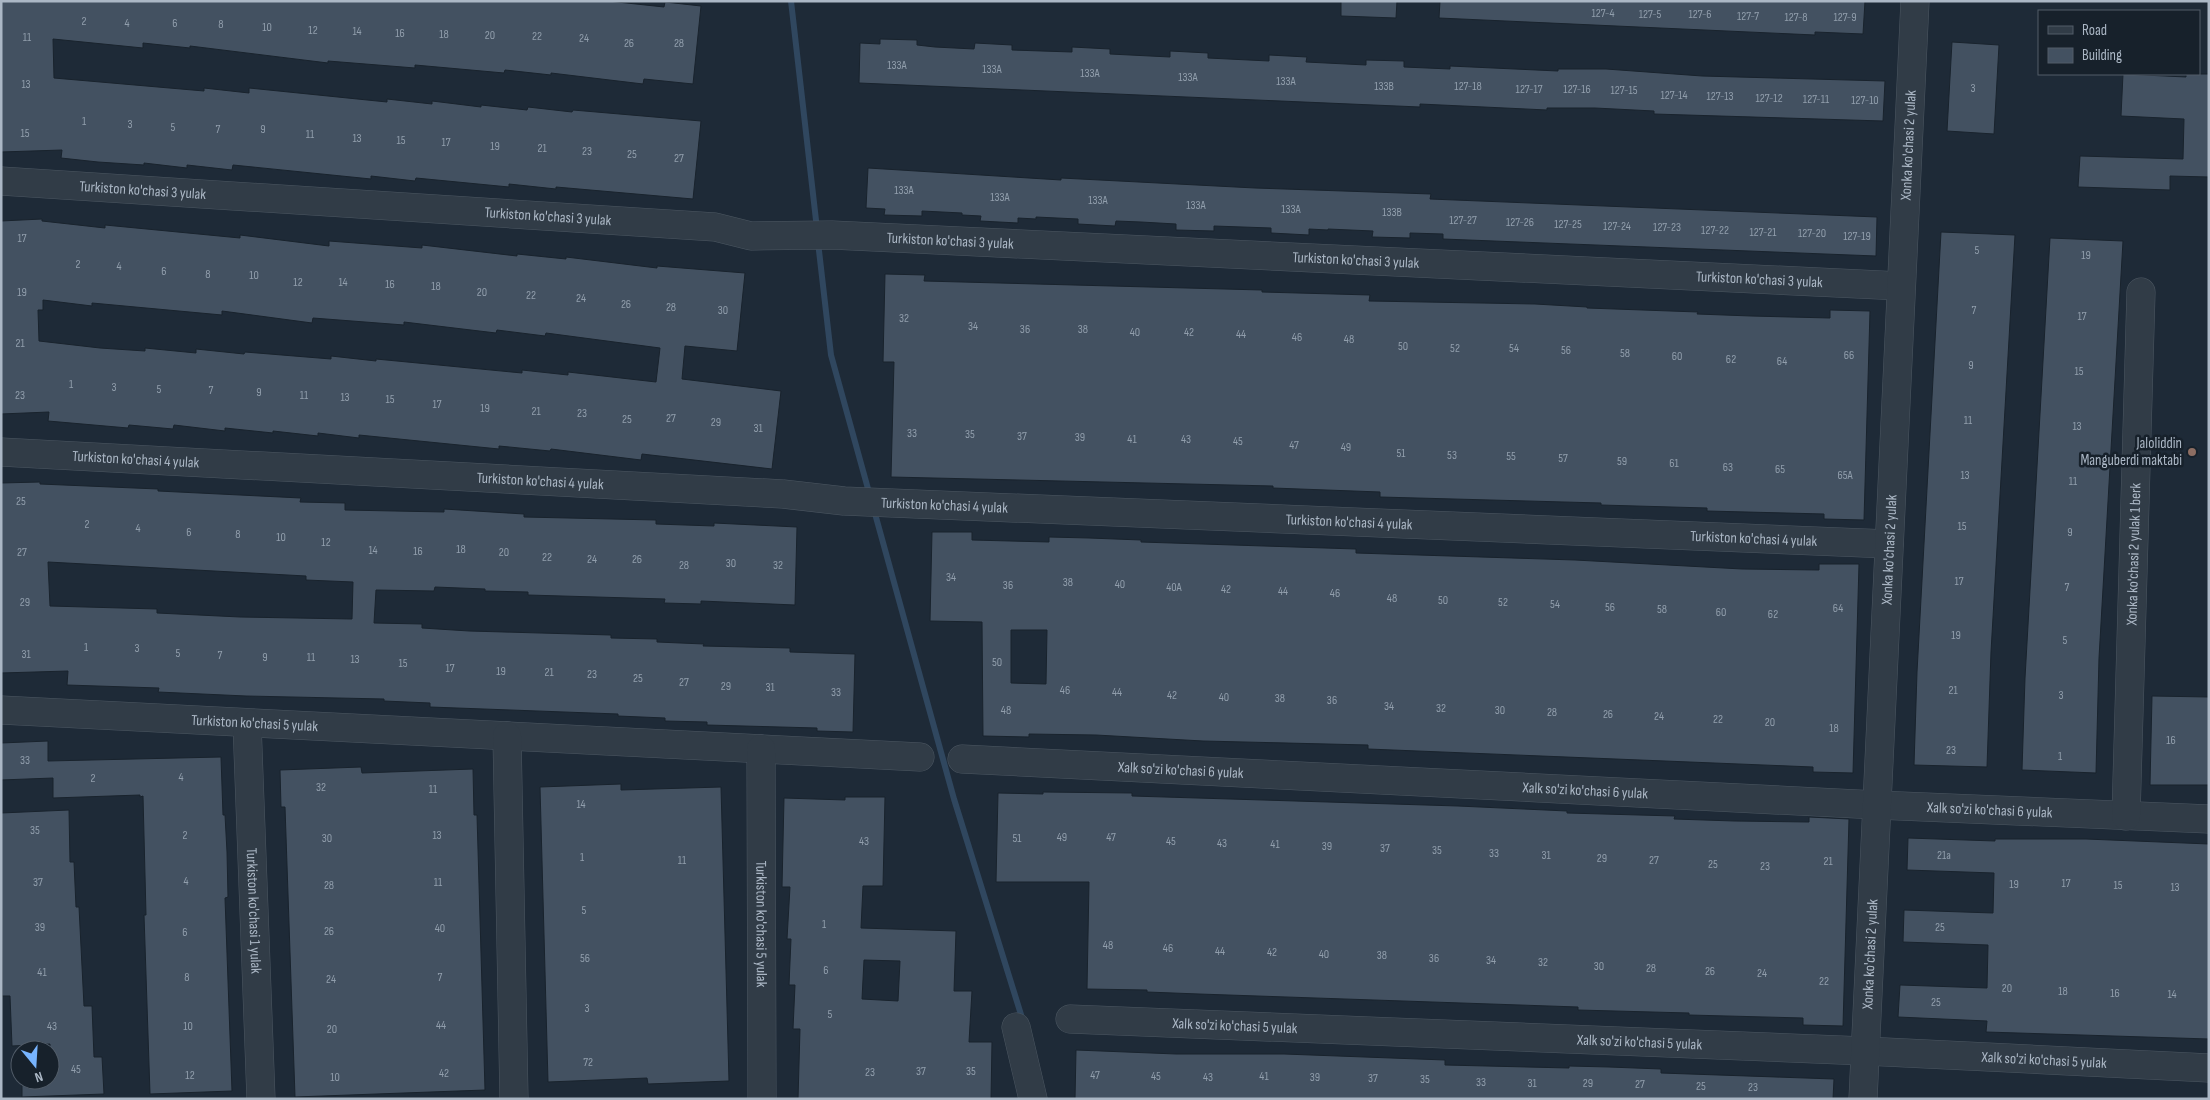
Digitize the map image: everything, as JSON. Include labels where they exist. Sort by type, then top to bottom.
[{"type":"street","name":"Xonka ko'chasi 2 yulak","points":[[1863,1099],[1915,1]]},
{"type":"street","name":"Turkiston ko'chasi 3 yulak","points":[[1,180],[715,227],[751,236],[842,235],[1902,286]]},
{"type":"street","name":"Xonka ko'chasi 2 yulak 1 berk","points":[[2126,816],[2141,292]]},
{"type":"street","name":"Turkiston ko'chasi 4 yulak","points":[[1,452],[783,494],[844,501],[1889,544]]},
{"type":"street","name":"Turkiston ko'chasi 5 yulak","points":[[1,710],[920,757]]},
{"type":"street","name":"Turkiston ko'chasi 1 yulak","points":[[247,723],[261,1099]]},
{"type":"street","points":[[507,736],[514,1099]]},
{"type":"street","name":"Turkiston ko'chasi 5 yulak","points":[[761,749],[762,1099]]},
{"type":"street","name":"Xalk so'zi ko'chasi 6 yulak","points":[[962,759],[2209,820]]},
{"type":"street","name":"Xalk so'zi ko'chasi 5 yulak","points":[[1070,1019],[1865,1051],[2209,1068]]},
{"type":"street","points":[[1016,1027],[1033,1099]]},
{"type":"building","points":[[1,1],[608,1],[664,7],[665,2],[701,6],[693,84],[644,79],[643,84],[551,73],[551,75],[505,70],[504,73],[415,65],[415,68],[328,61],[328,63],[190,46],[190,48],[143,43],[143,48],[53,39],[54,78],[204,91],[204,88],[249,93],[249,88],[387,102],[387,99],[432,104],[432,101],[481,107],[481,105],[527,110],[528,107],[701,121],[693,199],[556,187],[556,189],[509,184],[509,187],[416,178],[415,181],[371,176],[371,179],[233,165],[232,170],[187,165],[187,168],[144,163],[144,165],[98,162],[61,158],[62,150],[1,152]]},
{"type":"building","points":[[1341,1],[1397,1],[1396,18],[1341,16]]},
{"type":"building","points":[[1440,1],[1865,1],[1863,34],[1815,32],[1815,35],[1439,18]]},
{"type":"building","points":[[880,39],[917,40],[917,45],[974,49],[975,43],[1012,45],[1012,50],[1072,52],[1072,47],[1110,49],[1110,54],[1170,57],[1170,51],[1208,53],[1208,58],[1269,61],[1269,55],[1307,57],[1306,62],[1366,65],[1366,60],[1404,61],[1404,67],[1450,69],[1450,66],[1558,71],[1558,69],[1606,69],[1702,76],[1885,81],[1883,121],[1654,114],[1654,111],[1595,108],[1547,108],[1547,110],[1420,104],[1420,107],[859,83],[860,43],[880,44]]},
{"type":"building","points":[[1952,42],[1999,45],[1994,134],[1947,131]]},
{"type":"building","points":[[2209,74],[2209,177],[2170,176],[2170,190],[2078,187],[2080,156],[2183,159],[2184,119],[2121,116],[2123,75],[2186,77],[2186,75]]},
{"type":"building","points":[[868,168],[1061,180],[1061,178],[1255,188],[1431,194],[1430,199],[1877,217],[1876,256],[1443,239],[1443,234],[1410,233],[1410,238],[1372,237],[1373,231],[1328,229],[1309,229],[1309,235],[1271,233],[1271,228],[1214,226],[1214,231],[1176,230],[1176,224],[1116,221],[1115,226],[1078,224],[1078,219],[1036,217],[1036,219],[1018,218],[1018,223],[980,221],[981,216],[962,215],[962,213],[922,211],[922,216],[884,215],[885,209],[866,208]]},
{"type":"building","points":[[42,219],[42,221],[105,228],[105,225],[240,238],[240,235],[329,246],[329,241],[422,248],[422,245],[517,256],[517,254],[566,259],[566,257],[657,268],[657,266],[745,273],[737,351],[685,346],[682,379],[781,391],[772,469],[642,454],[641,460],[551,449],[550,451],[499,446],[499,449],[359,435],[359,438],[318,433],[318,436],[225,428],[225,431],[174,425],[173,429],[129,425],[128,428],[48,421],[49,412],[1,414],[1,221]],"holes":[[[43,300],[92,306],[92,303],[222,315],[222,311],[312,323],[313,318],[404,325],[404,322],[496,333],[497,330],[545,336],[546,333],[660,348],[656,382],[568,372],[568,375],[522,370],[522,373],[331,356],[331,359],[196,349],[196,353],[145,348],[145,351],[39,341],[38,310],[43,310]]]},
{"type":"building","points":[[1941,232],[2015,235],[1991,652],[1987,767],[1914,765],[1917,672]]},
{"type":"building","points":[[2050,238],[2123,241],[2099,658],[2096,773],[2022,770],[2025,678]]},
{"type":"building","points":[[885,274],[925,275],[924,281],[1262,290],[1262,292],[1370,295],[1369,301],[1535,304],[1698,312],[1697,314],[1830,318],[1830,310],[1870,311],[1864,520],[1824,519],[1824,514],[1707,511],[1707,508],[1380,497],[1380,492],[1273,488],[1273,486],[891,477],[894,362],[883,362]]},
{"type":"building","points":[[40,482],[40,484],[301,498],[300,502],[345,503],[345,510],[444,512],[444,509],[524,514],[524,517],[656,520],[656,524],[714,526],[714,523],[797,527],[795,605],[701,601],[701,604],[664,603],[665,599],[528,595],[528,592],[435,587],[434,591],[376,590],[374,623],[422,624],[422,628],[469,631],[611,635],[611,638],[657,639],[657,642],[704,644],[703,646],[790,648],[790,652],[855,654],[853,732],[817,731],[817,728],[707,725],[707,722],[665,721],[665,718],[618,716],[618,714],[430,707],[430,703],[384,701],[384,699],[158,692],[159,688],[67,685],[68,671],[1,673],[1,483]],"holes":[[[48,562],[306,576],[306,580],[353,582],[352,619],[240,617],[157,613],[157,609],[50,606]]]},
{"type":"building","points":[[932,532],[972,532],[972,540],[1049,542],[1049,537],[1089,538],[1141,540],[1141,542],[1356,549],[1356,553],[1575,560],[1742,569],[1819,570],[1819,564],[1859,564],[1853,773],[1813,772],[1813,767],[1368,749],[1368,745],[1203,741],[1096,735],[1029,734],[1029,737],[983,736],[982,622],[930,621]],"holes":[[[1011,630],[1047,630],[1046,684],[1011,683]]]},
{"type":"building","points":[[2152,696],[2209,697],[2209,785],[2150,785]]},
{"type":"building","points":[[48,741],[48,761],[221,757],[223,815],[225,815],[227,852],[228,897],[225,898],[232,1091],[150,1094],[144,915],[146,915],[143,796],[53,798],[53,778],[1,780],[1,743]]},
{"type":"building","points":[[361,767],[362,773],[473,769],[474,815],[477,815],[485,1090],[295,1097],[285,807],[281,807],[280,770]]},
{"type":"building","points":[[621,784],[621,790],[721,787],[729,1081],[648,1084],[647,1078],[548,1082],[540,787]]},
{"type":"building","points":[[1043,792],[1132,793],[1132,796],[1458,806],[1567,811],[1567,813],[1675,816],[1674,819],[1809,822],[1809,817],[1849,819],[1843,1026],[1803,1025],[1803,1018],[1578,1010],[1578,1007],[1087,989],[1089,882],[996,882],[998,793],[1043,794]]},
{"type":"building","points":[[845,797],[885,797],[883,886],[863,886],[861,928],[956,931],[954,991],[972,991],[969,1042],[992,1042],[991,1099],[798,1099],[800,1029],[793,1029],[795,985],[789,985],[791,939],[787,939],[790,887],[782,887],[784,798],[845,800]],"holes":[[[864,960],[900,961],[898,1001],[862,999]]]},
{"type":"building","points":[[69,810],[70,862],[74,862],[76,907],[79,907],[84,1006],[92,1006],[94,1057],[102,1057],[104,1094],[22,1097],[22,1090],[60,1090],[60,1040],[12,1040],[10,996],[2,996],[1,813]]},
{"type":"building","points":[[1908,838],[1995,841],[1995,839],[2086,839],[2209,844],[2209,1039],[1986,1032],[1987,1021],[1898,1017],[1900,985],[1987,988],[1988,945],[1903,942],[1904,910],[1993,913],[1994,873],[1907,870]]},
{"type":"building","points":[[1076,1050],[1176,1054],[1284,1054],[1445,1060],[1445,1065],[1609,1067],[1661,1069],[1661,1073],[1834,1079],[1833,1099],[1075,1099]]},
{"type":"waterway","points":[[791,1],[817,229]]},
{"type":"waterway","points":[[818,242],[831,355],[870,496]]},
{"type":"waterway","points":[[874,510],[954,799],[1023,1021]]},
{"type":"place","name":"Jaloliddin Manguberdi maktabi","points":[[2192,452]]}]
